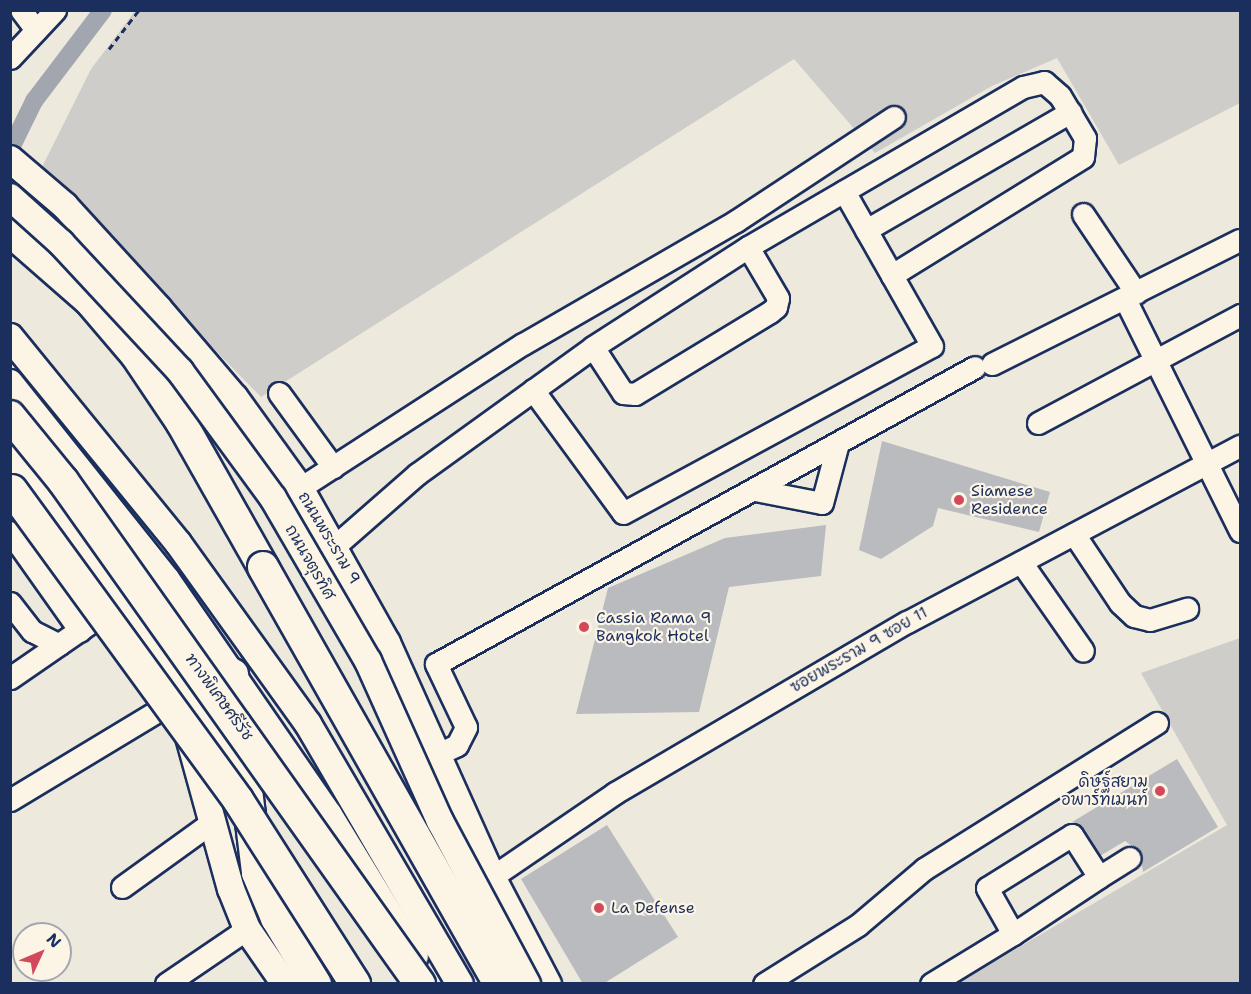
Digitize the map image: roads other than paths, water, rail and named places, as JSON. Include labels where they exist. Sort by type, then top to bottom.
[{"type":"highway","points":[[15,234],[90,301],[136,355],[181,422],[499,984]]},
{"type":"highway","name":"ทางพิเศษศรีรัช","points":[[14,398],[70,490],[420,984]]},
{"type":"highway","points":[[10,488],[238,800],[356,984]]},
{"type":"highway","points":[[169,662],[243,773]]},
{"type":"highway","points":[[233,674],[251,847],[276,918],[316,984]]},
{"type":"main road","name":"ถนนพระราม 9","points":[[10,159],[65,206],[235,398],[300,488],[336,545],[387,643],[492,877],[548,984]]},
{"type":"main road","name":"ถนนจตุรทิศ","points":[[10,197],[61,243],[180,371],[273,498],[368,661],[440,821],[527,984]]},
{"type":"main road","points":[[10,337],[177,543],[308,724],[460,984]]},
{"type":"main road","points":[[14,398],[166,579],[329,815],[429,984]]},
{"type":"main road","points":[[10,455],[169,662],[212,822],[247,929],[285,984]]},
{"type":"main road","points":[[408,898],[492,877]]},
{"type":"street","points":[[21,10],[36,30]]},
{"type":"street","points":[[10,58],[55,10]]},
{"type":"street","points":[[336,545],[417,474],[593,347],[748,247],[1036,81],[1044,82],[1070,112],[1087,145],[1083,157],[892,275]]},
{"type":"street","points":[[866,230],[1070,112]]},
{"type":"street","points":[[300,488],[523,344],[736,221],[894,117]]},
{"type":"street","points":[[533,390],[623,513],[932,346],[844,191]]},
{"type":"street","points":[[1083,214],[1131,296],[1155,360],[1205,465],[1240,531]]},
{"type":"street","points":[[438,754],[457,745],[466,728],[436,664],[984,365],[1131,296],[1240,240]]},
{"type":"street","points":[[593,347],[623,393],[635,394],[770,312],[776,308],[778,298],[748,247]]},
{"type":"street","points":[[1038,423],[1240,315]]},
{"type":"street","points":[[279,393],[333,467]]},
{"type":"street","points":[[755,490],[822,503],[838,443]]},
{"type":"street","name":"ซอยพระราม 9 ซอย 11","points":[[492,877],[625,787],[907,622],[1240,446]]},
{"type":"street","points":[[10,532],[80,631]]},
{"type":"street","points":[[1074,534],[1120,603],[1134,616],[1150,620],[1187,609]]},
{"type":"street","points":[[1021,562],[1083,651]]},
{"type":"street","points":[[10,678],[123,600]]},
{"type":"street","points":[[10,603],[32,631],[59,645]]},
{"type":"street","points":[[10,800],[178,698]]},
{"type":"street","points":[[764,984],[858,925],[924,869],[1157,723]]},
{"type":"street","points":[[122,887],[212,822]]},
{"type":"street","points":[[1013,934],[987,888],[1072,834],[1099,877]]},
{"type":"street","points":[[931,984],[1013,934],[1129,858]]},
{"type":"street","points":[[165,984],[247,929]]},
{"type":"waterway","points":[[10,150],[34,101],[103,10]]},
{"type":"place","name":"Siamese Residence","points":[[959,500]]},
{"type":"place","name":"Cassia Rama 9 Bangkok Hotel","points":[[584,627]]},
{"type":"place","name":"ดิษฐ์สยาม อพาร์ทเมนท์","points":[[1160,791]]},
{"type":"place","name":"La Defense","points":[[599,908]]}]
